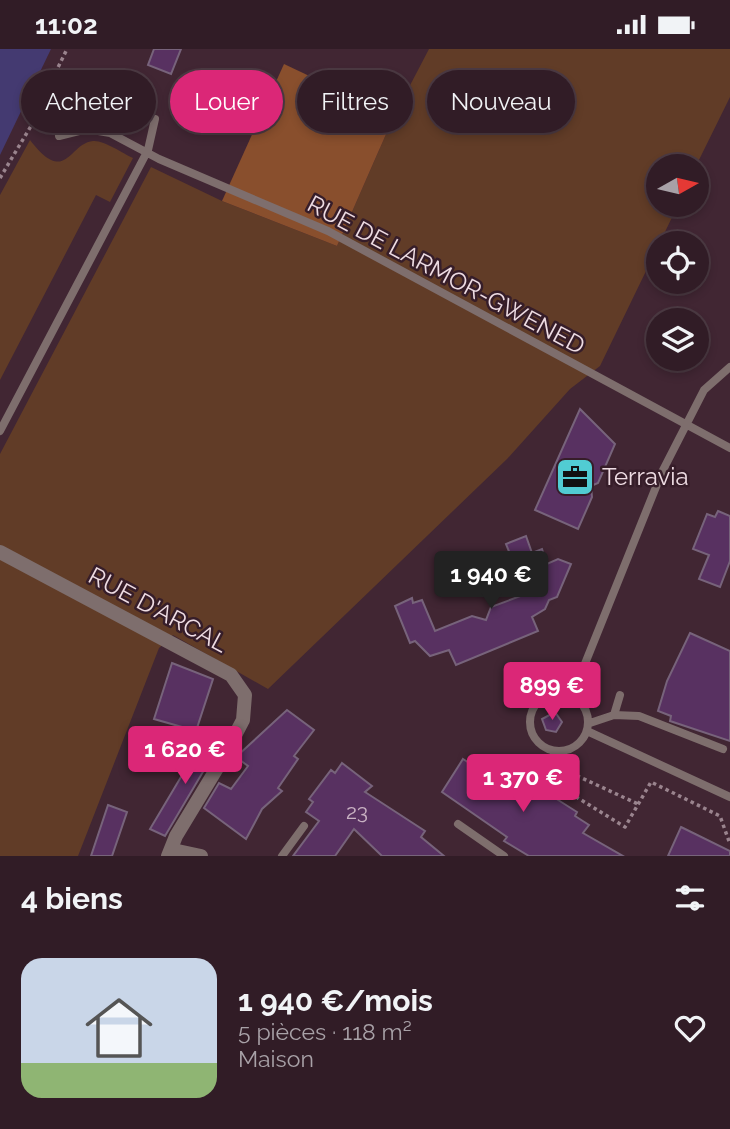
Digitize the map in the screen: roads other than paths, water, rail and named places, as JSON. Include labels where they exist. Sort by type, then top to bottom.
[{"type":"street","name":"RUE D'ARCAL","points":[[0,552],[231,675],[239,684],[245,695],[243,720],[176,836],[170,853],[201,856]]},
{"type":"lane","name":"RUE DE LARMOR-GWENED","points":[[59,136],[97,129],[148,150],[159,159],[328,231],[730,448]]},
{"type":"lane","points":[[0,431],[148,150],[152,133]]},
{"type":"lane","points":[[572,697],[662,472],[704,390],[730,367]]},
{"type":"lane","points":[[553,694],[572,697],[587,711],[589,727],[582,741],[575,747],[551,750],[534,736],[530,714],[542,698],[553,694]]},
{"type":"lane","points":[[614,715],[620,695]]},
{"type":"lane","points":[[589,727],[614,715],[639,716],[723,749]]},
{"type":"lane","points":[[589,727],[730,797]]},
{"type":"lane","points":[[458,824],[504,856]]},
{"type":"lane","points":[[282,856],[304,826]]},
{"type":"place","name":"Terravia","points":[[575,477]]}]
